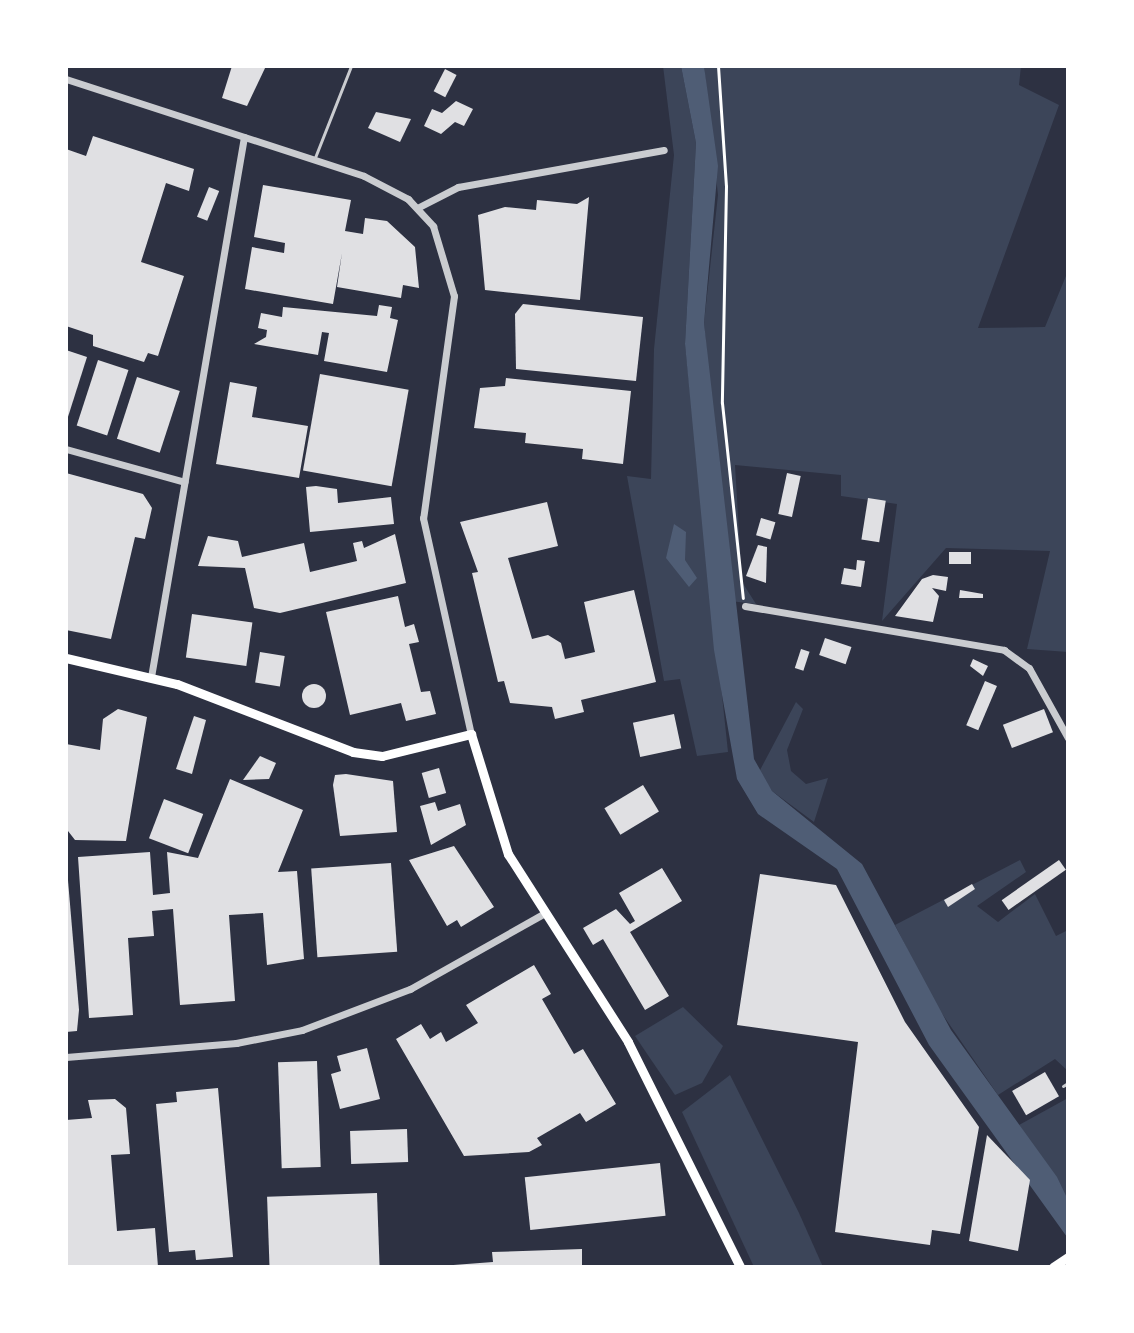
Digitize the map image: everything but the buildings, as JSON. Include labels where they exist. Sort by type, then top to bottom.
[{"type":"main road","points":[[66,658],[151,677],[353,752],[382,756],[471,734],[497,828],[543,914],[628,1042],[740,1267]]},
{"type":"main road","points":[[1053,1267],[1068,1257]]},
{"type":"street","points":[[66,79],[392,188],[419,207],[452,277],[422,504],[471,734]]},
{"type":"street","points":[[151,677],[244,137]]},
{"type":"street","points":[[419,207],[458,187],[664,150]]},
{"type":"street","points":[[66,449],[185,482]]},
{"type":"street","points":[[745,606],[1004,650],[1029,668],[1068,738]]},
{"type":"street","points":[[66,1057],[222,1045],[302,1030],[410,989],[543,914]]},
{"type":"lane","points":[[314,160],[351,66]]},
{"type":"lane","points":[[1063,1086],[1068,1083]]},
{"type":"path","points":[[718,66],[726,186],[722,403],[745,606]]},
{"type":"shaded area","points":[[663,66],[681,66],[696,143],[685,344],[728,752],[697,756],[680,679],[664,681],[627,476],[651,479],[654,349],[674,155]]},
{"type":"shaded area","points":[[681,66],[704,66],[718,166],[704,323],[754,759],[772,791],[862,864],[951,1030],[1057,1177],[1068,1200],[1067,1237],[929,1045],[837,869],[758,814],[737,779],[714,650],[685,344],[696,143]]},
{"type":"shaded area","points":[[704,66],[1021,66],[1019,85],[1059,105],[978,328],[1045,327],[1068,271],[1068,652],[1027,649],[1050,551],[946,548],[882,621],[897,504],[841,496],[841,475],[735,465],[742,582],[756,604],[730,601],[704,323],[718,195]]},
{"type":"shaded area","points":[[674,524],[686,532],[685,560],[697,578],[689,587],[666,558]]},
{"type":"shaded area","points":[[796,702],[803,709],[787,750],[791,771],[806,784],[828,778],[814,822],[772,791],[759,772]]},
{"type":"shaded area","points":[[1020,860],[1026,872],[977,906],[998,922],[1035,894],[1056,936],[1068,930],[1068,1071],[1055,1059],[998,1095],[934,1002],[895,925]]},
{"type":"shaded area","points":[[683,1007],[723,1046],[702,1083],[675,1095],[635,1036]]},
{"type":"shaded area","points":[[730,1075],[823,1267],[754,1267],[682,1112]]},
{"type":"shaded area","points":[[1068,1098],[1068,1200],[1019,1125]]}]
